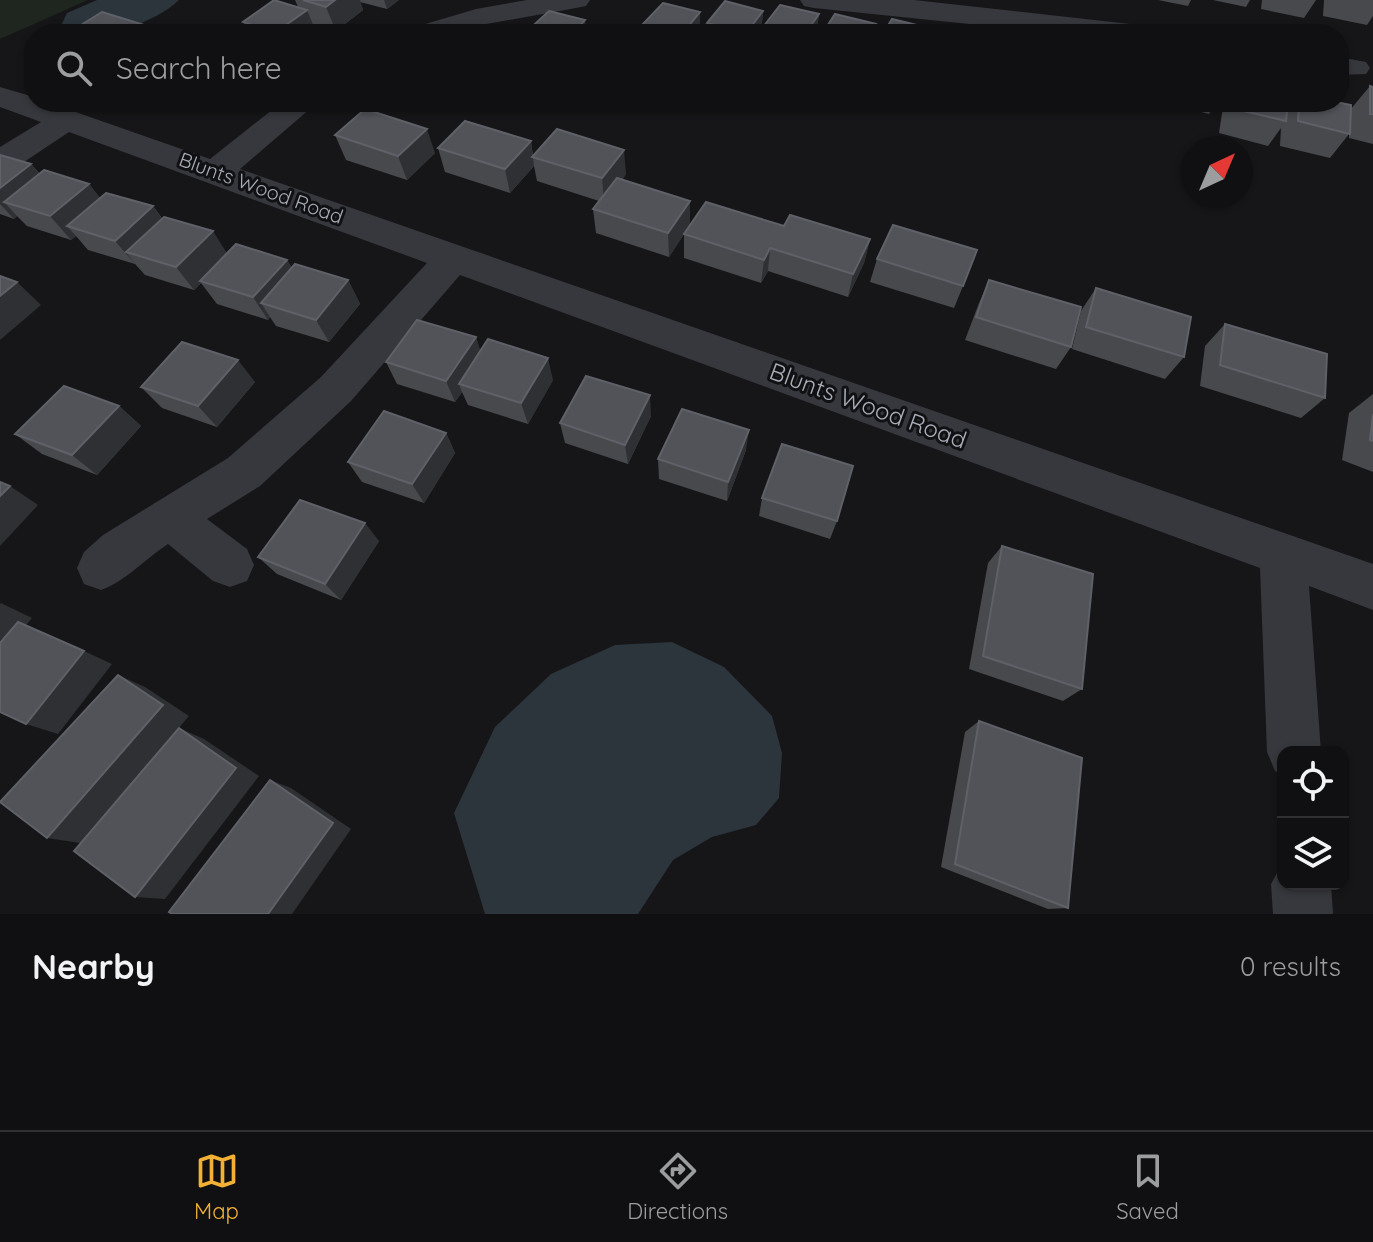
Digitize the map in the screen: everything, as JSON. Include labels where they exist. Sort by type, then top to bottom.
[{"type":"street","points":[[454,24],[476,17],[576,0]]},
{"type":"street","points":[[814,0],[1053,24]]},
{"type":"street","name":"Blunts Wood Road","points":[[0,96],[24,104]]},
{"type":"street","name":"Blunts Wood Road","points":[[47,112],[1373,587]]},
{"type":"street","points":[[216,171],[290,112]]},
{"type":"street","points":[[0,162],[67,119]]},
{"type":"street","points":[[101,568],[120,550],[244,472],[336,389],[454,258]]},
{"type":"street","points":[[170,518],[230,565]]},
{"type":"street","points":[[1283,555],[1294,746]]},
{"type":"street","points":[[1301,890],[1303,914]]},
{"type":"shaded area","points":[[0,0],[88,0],[34,24],[24,24],[24,28],[0,39]]},
{"type":"shaded area","points":[[97,0],[179,0],[139,24],[62,24],[67,13]]},
{"type":"shaded area","points":[[672,642],[724,667],[772,716],[782,753],[779,798],[756,825],[712,837],[673,860],[638,914],[485,914],[454,813],[495,727],[551,674],[615,645]]},
{"type":"building","points":[[274,0],[307,10],[287,24],[243,22]]},
{"type":"building","points":[[303,0],[335,0],[326,7]]},
{"type":"building","points":[[725,1],[763,11],[753,24],[707,23]]},
{"type":"building","points":[[663,3],[700,12],[690,24],[643,24]]},
{"type":"building","points":[[780,5],[819,14],[812,24],[765,24]]},
{"type":"building","points":[[549,11],[585,20],[581,24],[535,24]]},
{"type":"building","points":[[102,12],[141,24],[83,24]]},
{"type":"building","points":[[835,14],[876,24],[828,24]]},
{"type":"building","points":[[892,19],[912,24],[889,24]]},
{"type":"building","points":[[1370,86],[1373,87],[1373,114],[1370,114]]},
{"type":"building","points":[[1351,105],[1350,134],[1298,121],[1298,112],[1349,112]]},
{"type":"building","points":[[362,112],[374,112],[427,129],[398,156],[335,135]]},
{"type":"building","points":[[1248,112],[1287,112],[1286,121]]},
{"type":"building","points":[[465,121],[531,141],[505,169],[438,148]]},
{"type":"building","points":[[557,129],[624,150],[602,178],[532,157]]},
{"type":"building","points":[[0,155],[31,164],[0,188]]},
{"type":"building","points":[[44,170],[89,184],[50,216],[4,202]]},
{"type":"building","points":[[617,178],[690,201],[668,233],[593,209]]},
{"type":"building","points":[[106,193],[153,206],[115,241],[67,226]]},
{"type":"building","points":[[706,202],[784,226],[790,215],[870,239],[853,274],[770,248],[764,260],[684,234]]},
{"type":"building","points":[[164,217],[213,231],[176,267],[126,252]]},
{"type":"building","points":[[893,225],[977,250],[963,286],[877,259]]},
{"type":"building","points":[[236,244],[287,260],[253,297],[200,281]]},
{"type":"building","points":[[295,264],[348,280],[316,320],[261,303]]},
{"type":"building","points":[[0,276],[17,282],[0,296]]},
{"type":"building","points":[[989,280],[1081,307],[1071,347],[976,317]]},
{"type":"building","points":[[1096,288],[1191,317],[1184,357],[1086,327]]},
{"type":"building","points":[[417,320],[476,337],[446,381],[386,362]]},
{"type":"building","points":[[1225,324],[1327,354],[1325,398],[1220,365]]},
{"type":"building","points":[[488,339],[548,358],[521,403],[459,384]]},
{"type":"building","points":[[182,342],[238,360],[198,406],[141,387]]},
{"type":"building","points":[[586,376],[650,395],[625,445],[560,423]]},
{"type":"building","points":[[64,386],[119,406],[72,455],[15,434]]},
{"type":"building","points":[[682,409],[749,430],[728,482],[658,459]]},
{"type":"building","points":[[384,411],[446,433],[412,484],[348,462]]},
{"type":"building","points":[[1373,414],[1373,441],[1370,440]]},
{"type":"building","points":[[782,444],[853,466],[837,521],[762,498]]},
{"type":"building","points":[[0,482],[10,486],[0,496]]},
{"type":"building","points":[[300,500],[365,523],[325,584],[258,557]]},
{"type":"building","points":[[1002,546],[1093,574],[1082,689],[983,656]]},
{"type":"building","points":[[18,622],[84,651],[26,724],[0,712],[0,643]]},
{"type":"building","points":[[118,675],[163,705],[47,838],[0,802]]},
{"type":"building","points":[[979,721],[1082,758],[1068,908],[955,864]]},
{"type":"building","points":[[179,728],[236,768],[135,897],[74,851]]},
{"type":"building","points":[[270,780],[333,823],[268,914],[169,912]]}]
